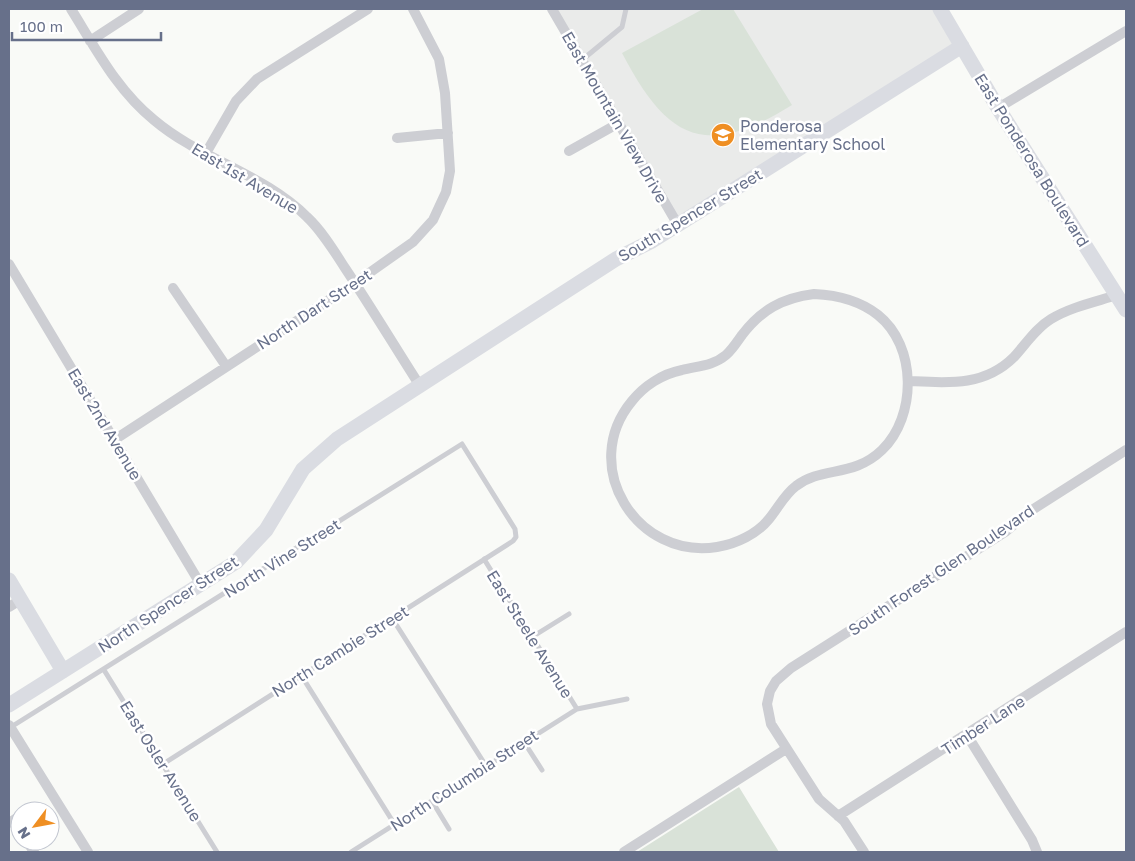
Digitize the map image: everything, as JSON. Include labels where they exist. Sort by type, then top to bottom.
[{"type":"street","name":"East 1st Avenue","points":[[71,9],[110,74],[136,105],[171,133],[275,193],[307,217],[355,283],[420,386]]},
{"type":"street","points":[[90,40],[139,9]]},
{"type":"street","points":[[206,154],[236,101],[257,79],[368,9]]},
{"type":"street","name":"North Dart Street","points":[[114,440],[355,283],[413,242],[432,220],[443,201],[448,181],[448,133],[440,59],[413,9]]},
{"type":"street","name":"East Mountain View Drive","points":[[552,9],[678,225]]},
{"type":"street","name":"East Ponderosa Boulevard","points":[[940,9],[998,108],[1126,310]]},
{"type":"street","points":[[998,108],[1126,30]]},
{"type":"street","name":"South Spencer Street","points":[[420,386],[616,259],[678,225],[962,46]]},
{"type":"street","points":[[569,151],[619,123]]},
{"type":"street","points":[[397,138],[448,133]]},
{"type":"street","name":"East 2nd Avenue","points":[[10,269],[201,584]]},
{"type":"street","points":[[173,288],[226,366]]},
{"type":"street","points":[[814,294],[831,294],[867,307],[889,327],[904,357],[909,381],[904,412],[898,428],[884,448],[868,461],[851,469],[802,482],[786,495],[764,525],[733,543],[715,548],[695,549],[668,542],[652,534],[630,515],[616,489],[612,466],[612,450],[617,426],[631,402],[640,392],[662,377],[681,370],[708,365],[724,357],[755,319],[785,300],[814,294]]},
{"type":"street","points":[[909,381],[956,384],[984,377],[1000,369],[1013,358],[1034,334],[1052,318],[1117,295]]},
{"type":"street","name":"North Spencer Street","points":[[9,705],[236,562],[258,540],[294,481],[312,459],[337,440],[420,386]]},
{"type":"street","name":"South Forest Glen Boulevard","points":[[786,749],[771,724],[767,711],[768,701],[776,681],[791,668],[1005,532],[1032,510],[1126,450]]},
{"type":"street","points":[[9,580],[14,603],[63,671]]},
{"type":"street","name":"Timber Lane","points":[[838,816],[1126,632]]},
{"type":"street","points":[[9,726],[88,852]]},
{"type":"street","points":[[967,735],[1032,840],[1037,852]]},
{"type":"street","points":[[624,852],[786,749],[819,799],[848,826],[864,852]]},
{"type":"lane","points":[[582,60],[622,27],[626,9]]},
{"type":"lane","name":"North Vine Street","points":[[9,726],[104,670],[462,444],[514,527],[516,537]]},
{"type":"lane","name":"North Cambie Street","points":[[163,764],[516,537]]},
{"type":"lane","name":"East Steele Avenue","points":[[484,559],[577,709]]},
{"type":"lane","points":[[532,637],[569,614]]},
{"type":"lane","points":[[392,618],[486,766]]},
{"type":"lane","name":"East Osler Avenue","points":[[104,670],[217,852]]},
{"type":"lane","points":[[301,675],[395,824]]},
{"type":"lane","name":"North Columbia Street","points":[[351,852],[577,709],[627,698]]},
{"type":"lane","points":[[524,742],[542,770]]},
{"type":"lane","points":[[432,801],[449,829]]},
{"type":"shaded area","name":"Ponderosa Elementary School","points":[[552,9],[940,9],[962,46],[678,225]]},
{"type":"shaded area","points":[[703,9],[733,9],[792,105],[761,122],[735,132],[711,135],[691,132],[672,122],[655,105],[622,53]]},
{"type":"shaded area","points":[[739,787],[779,852],[637,852]]},
{"type":"place","name":"Ponderosa Elementary School","points":[[723,135]]}]
